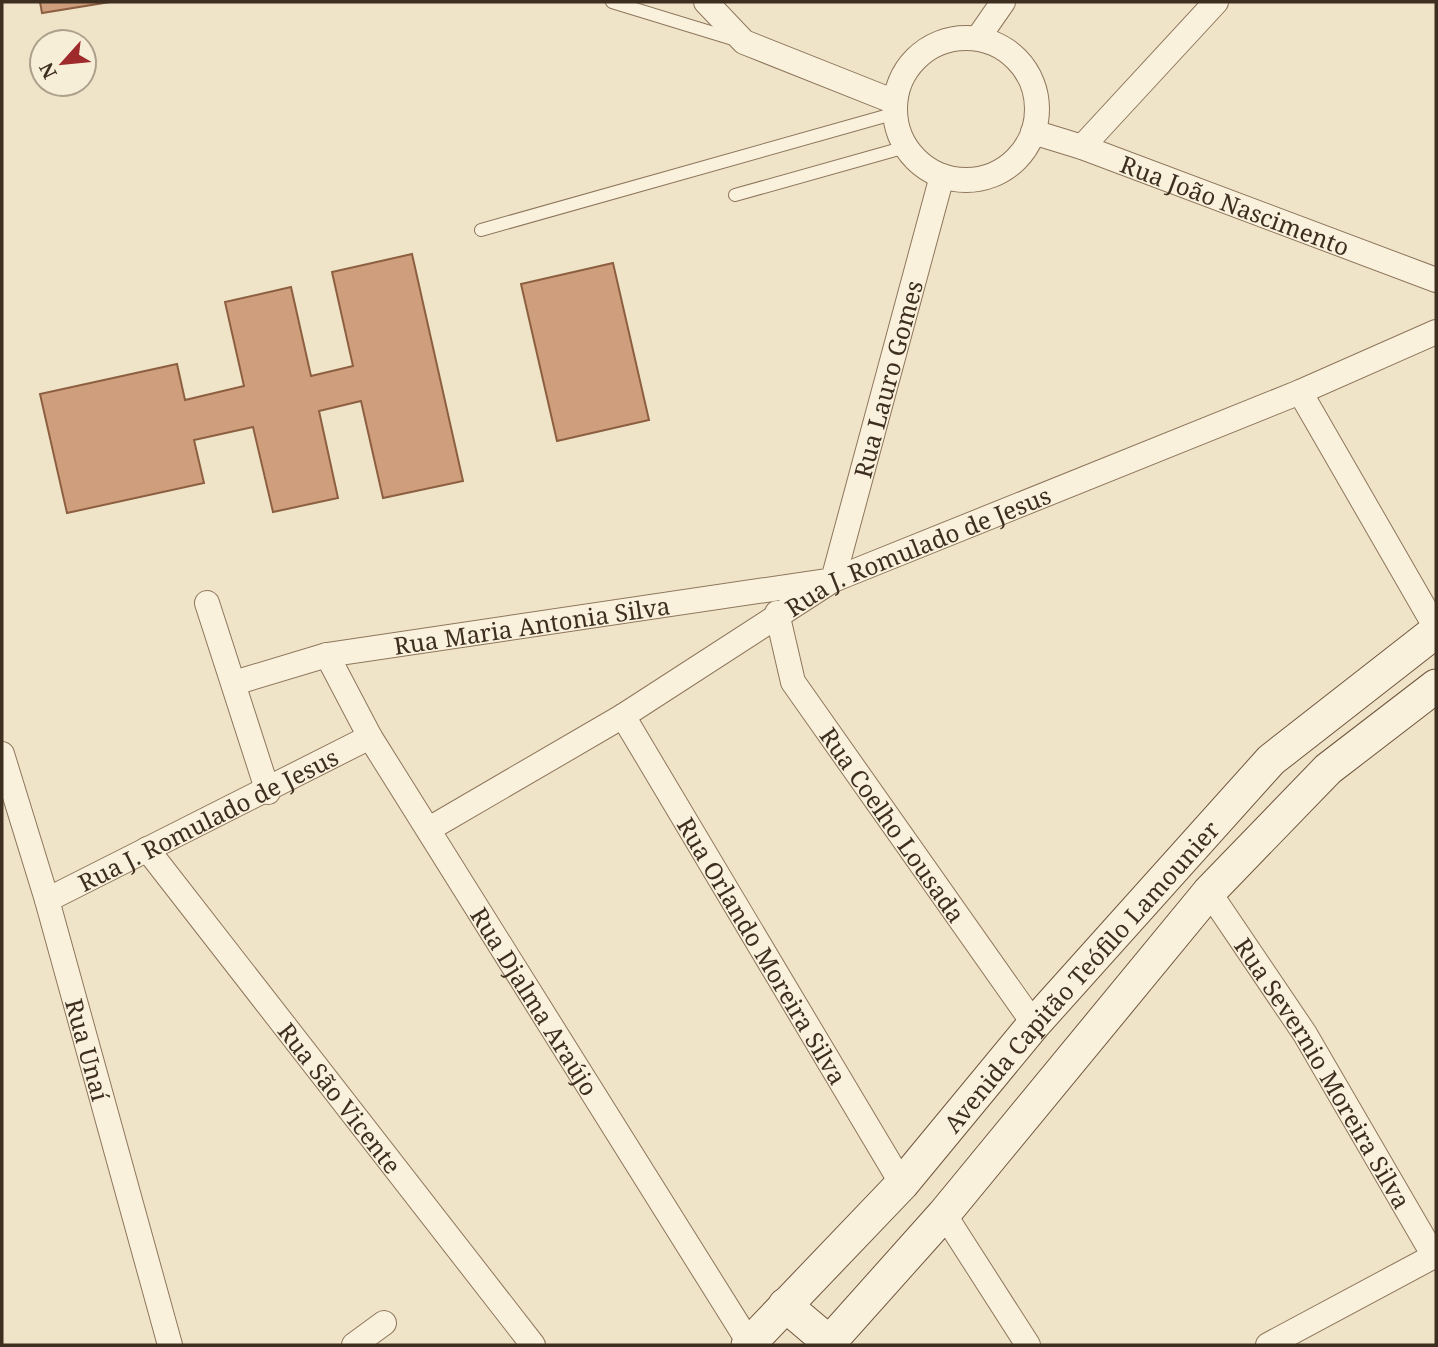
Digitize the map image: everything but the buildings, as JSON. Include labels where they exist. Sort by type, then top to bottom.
[{"type":"main road","name":"Avenida Capitão Teófilo Lamounier","points":[[749,1345],[901,1184],[1034,1024],[1271,760],[1436,629]]},
{"type":"main road","name":"Avenida Capitão Teófilo Lamounier","points":[[829,1344],[944,1214],[1209,892],[1328,769],[1436,686]]},
{"type":"main road","points":[[785,1305],[829,1344]]},
{"type":"street","points":[[706,2],[744,42],[895,108]]},
{"type":"street","points":[[978,38],[1003,2]]},
{"type":"street","points":[[1082,147],[1216,2]]},
{"type":"street","points":[[978,38],[1001,46],[1020,62],[1033,84],[1037,108],[1033,132],[1023,152],[1007,168],[986,177],[964,180],[942,176],[922,164],[906,147],[896,125],[895,108],[901,79],[914,59],[932,45],[943,41],[978,38]]},
{"type":"street","name":"Rua João Nascimento","points":[[1033,132],[1082,147],[1436,280]]},
{"type":"street","name":"Rua Lauro Gomes","points":[[833,580],[942,176]]},
{"type":"street","name":"Rua J. Romulado de Jesus","points":[[429,829],[622,716],[777,613],[833,580],[1300,392],[1436,332]]},
{"type":"street","points":[[1300,392],[1436,629]]},
{"type":"street","name":"Rua Maria Antonia Silva","points":[[233,683],[327,655],[833,580]]},
{"type":"street","points":[[207,603],[268,792]]},
{"type":"street","name":"Rua Coelho Lousada","points":[[777,613],[793,682],[1034,1024]]},
{"type":"street","name":"Rua Djalma Araújo","points":[[327,655],[370,737],[749,1345]]},
{"type":"street","name":"Rua Orlando Moreira Silva","points":[[622,716],[901,1184]]},
{"type":"street","name":"Rua J. Romulado de Jesus","points":[[47,900],[268,792],[370,737]]},
{"type":"street","name":"Rua Unaí","points":[[2,754],[47,900],[170,1345]]},
{"type":"street","name":"Rua São Vicente","points":[[147,849],[533,1345]]},
{"type":"street","name":"Rua Severnio Moreira Silva","points":[[1209,892],[1305,1034],[1435,1256]]},
{"type":"street","points":[[944,1214],[1028,1345]]},
{"type":"street","points":[[1268,1345],[1435,1256]]},
{"type":"street","points":[[354,1345],[384,1323]]},
{"type":"lane","points":[[612,2],[744,42]]},
{"type":"lane","points":[[481,230],[895,108]]},
{"type":"lane","points":[[735,195],[906,147]]}]
